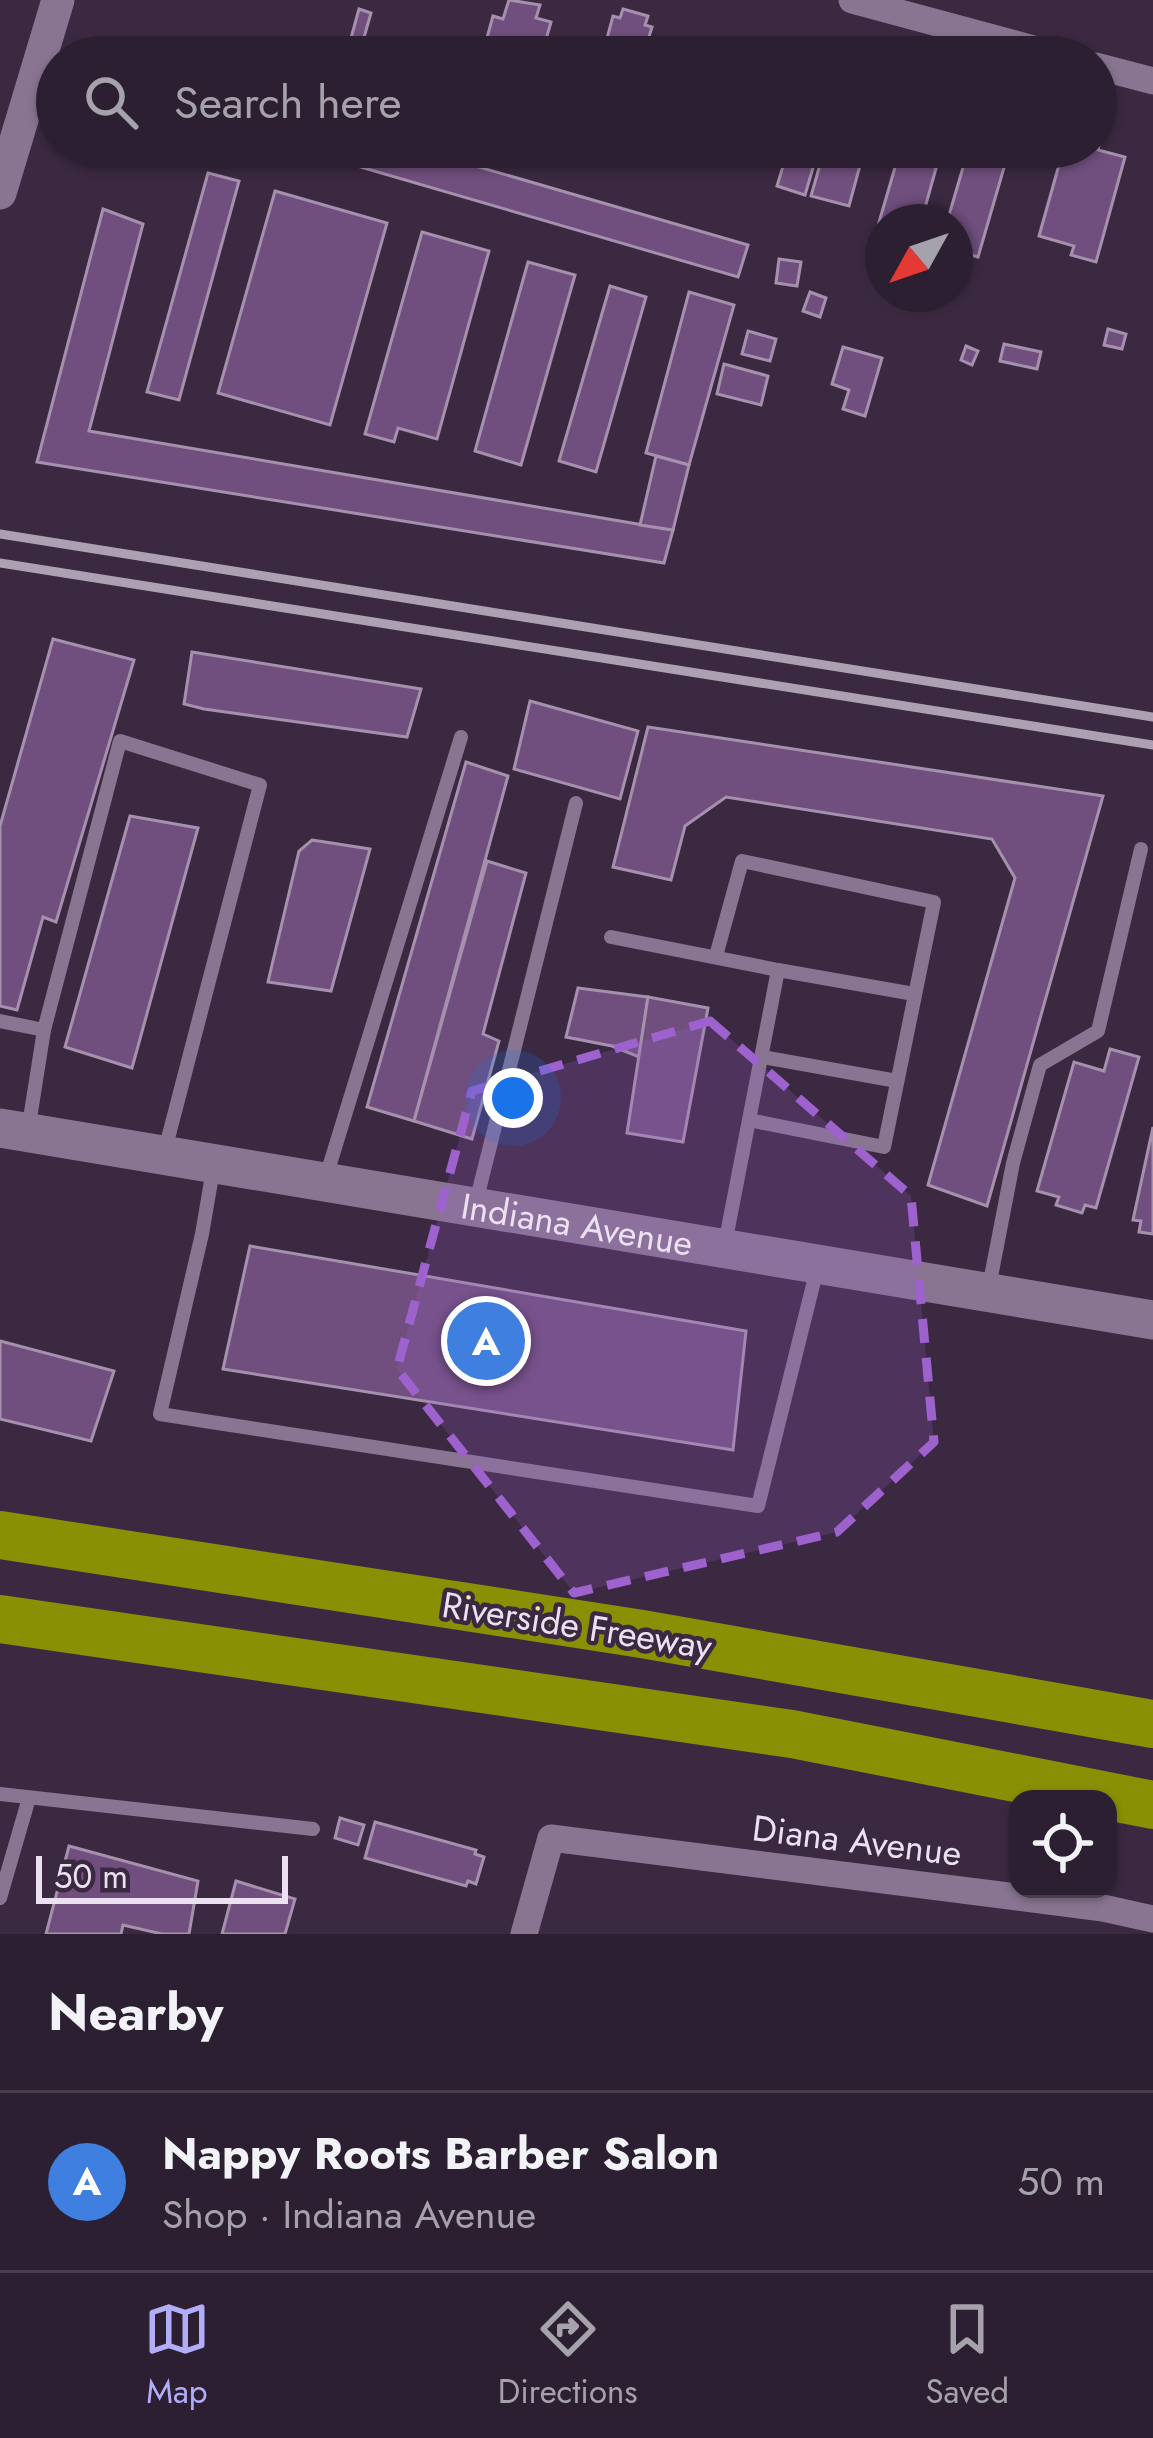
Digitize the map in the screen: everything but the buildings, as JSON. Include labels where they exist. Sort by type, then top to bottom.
[{"type":"highway","name":"Riverside Freeway","points":[[0,1535],[643,1634],[1153,1724]]},
{"type":"highway","name":"Riverside Freeway","points":[[0,1618],[792,1734],[1153,1805]]},
{"type":"main road","name":"Indiana Avenue","points":[[14,1130],[1153,1320]]},
{"type":"street","points":[[45,36],[58,0]]},
{"type":"street","points":[[852,0],[985,36]]},
{"type":"street","points":[[0,193],[8,142],[36,62]]},
{"type":"street","points":[[1117,72],[1153,81]]},
{"type":"street","name":"Diana Avenue","points":[[524,1934],[551,1838],[1100,1921],[1153,1919]]},
{"type":"lane","points":[[324,1182],[461,737]]},
{"type":"lane","points":[[14,1130],[120,741],[260,785],[163,1155]]},
{"type":"lane","points":[[474,1207],[576,803]]},
{"type":"lane","points":[[988,1292],[1013,1163],[1040,1065],[1098,1031],[1141,849]]},
{"type":"lane","points":[[716,956],[742,861],[934,902],[884,1147],[749,1120]]},
{"type":"lane","points":[[611,937],[914,994]]},
{"type":"lane","points":[[724,1249],[778,970]]},
{"type":"lane","points":[[0,1021],[44,1030]]},
{"type":"lane","points":[[763,1057],[897,1081]]},
{"type":"lane","points":[[214,1164],[160,1414],[211,1423],[758,1506],[819,1264]]},
{"type":"lane","points":[[0,1794],[313,1829]]},
{"type":"lane","points":[[0,1898],[28,1798]]},
{"type":"highlighted area","points":[[710,1021],[911,1196],[934,1442],[837,1532],[574,1593],[397,1369],[472,1091]]},
{"type":"railway","points":[[0,534],[1153,717]]},
{"type":"railway","points":[[0,563],[1153,745]]},
{"type":"place","name":"Nappy Roots Barber Salon","points":[[486,1341]]}]
